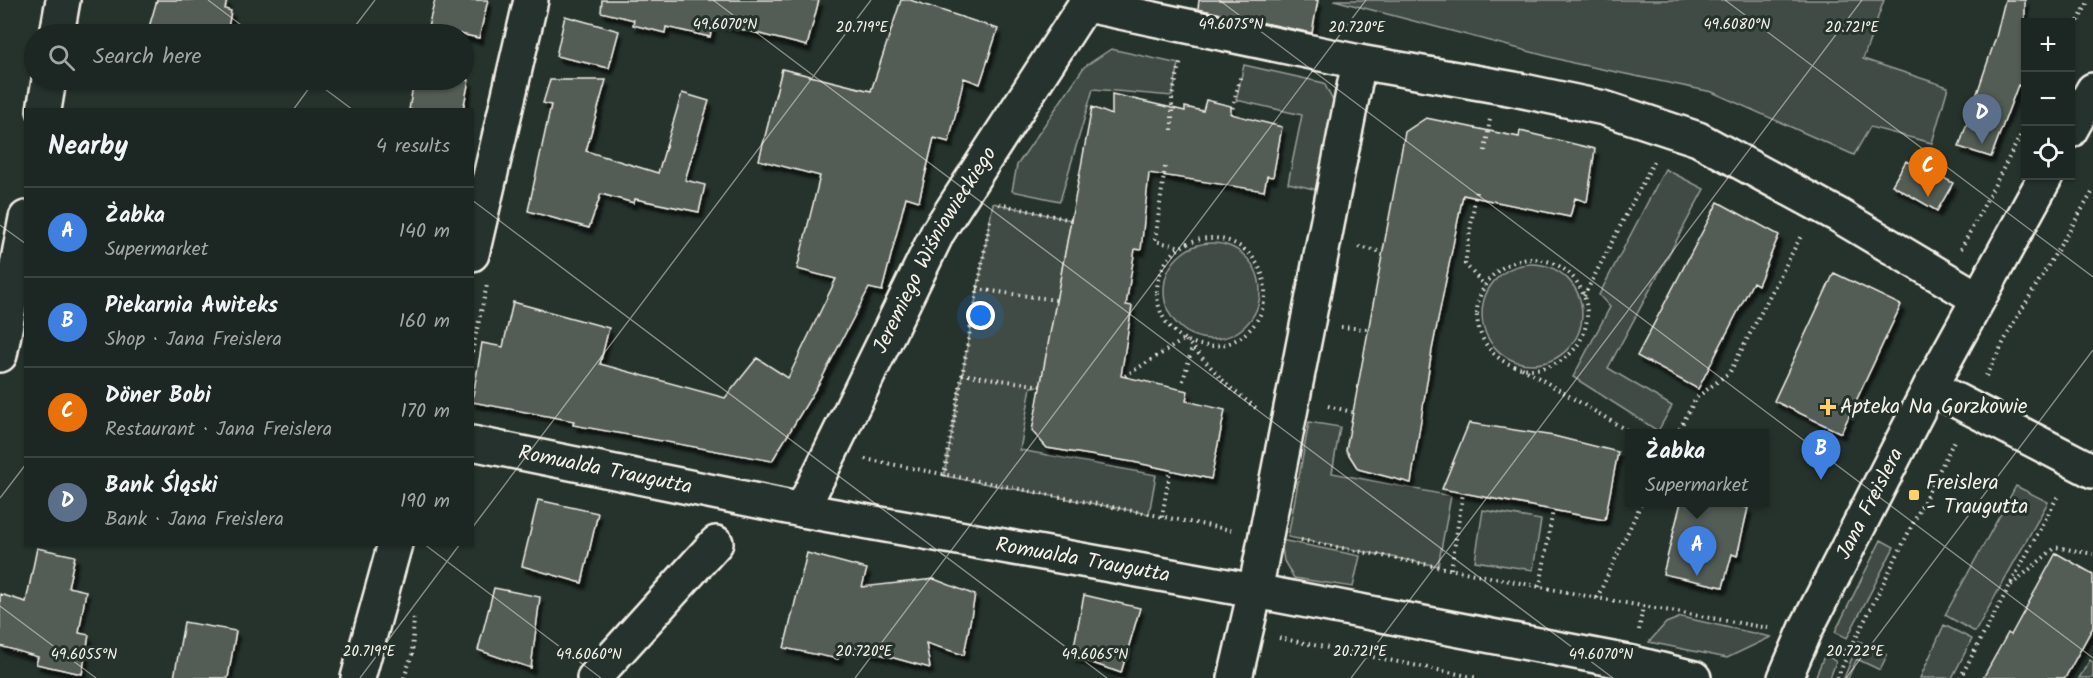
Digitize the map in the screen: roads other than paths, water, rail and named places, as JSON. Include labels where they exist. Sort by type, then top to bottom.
[{"type":"street","points":[[59,24],[63,0]]},
{"type":"street","points":[[474,245],[531,0]]},
{"type":"street","points":[[1087,2],[1359,62],[1604,108],[1698,139],[1838,215],[1977,298]]},
{"type":"street","name":"Jeremiego Wiśniowieckiego","points":[[802,510],[939,232],[1087,2]]},
{"type":"street","points":[[1235,678],[1255,591],[1359,62]]},
{"type":"street","points":[[44,108],[47,90]]},
{"type":"street","points":[[2073,126],[2093,90]]},
{"type":"street","name":"Jana Freislera","points":[[1785,678],[1806,629],[1930,387],[2044,180]]},
{"type":"street","points":[[7,346],[24,231]]},
{"type":"street","points":[[1930,387],[2093,471]]},
{"type":"street","name":"Romualda Traugutta","points":[[474,443],[802,510],[1255,591],[1634,663],[1694,678]]},
{"type":"street","points":[[594,678],[716,543]]},
{"type":"street","points":[[358,678],[394,546]]},
{"type":"place","name":"Bank Śląski","points":[[1982,144]]},
{"type":"place","name":"Döner Bobi","points":[[1928,197]]},
{"type":"place","name":"Apteka Na Gorzkowie","points":[[1828,407]]},
{"type":"place","name":"Piekarnia Awiteks","points":[[1821,480]]},
{"type":"place","name":"Freislera - Traugutta","points":[[1914,495]]},
{"type":"place","name":"Żabka","points":[[1697,576]]}]
